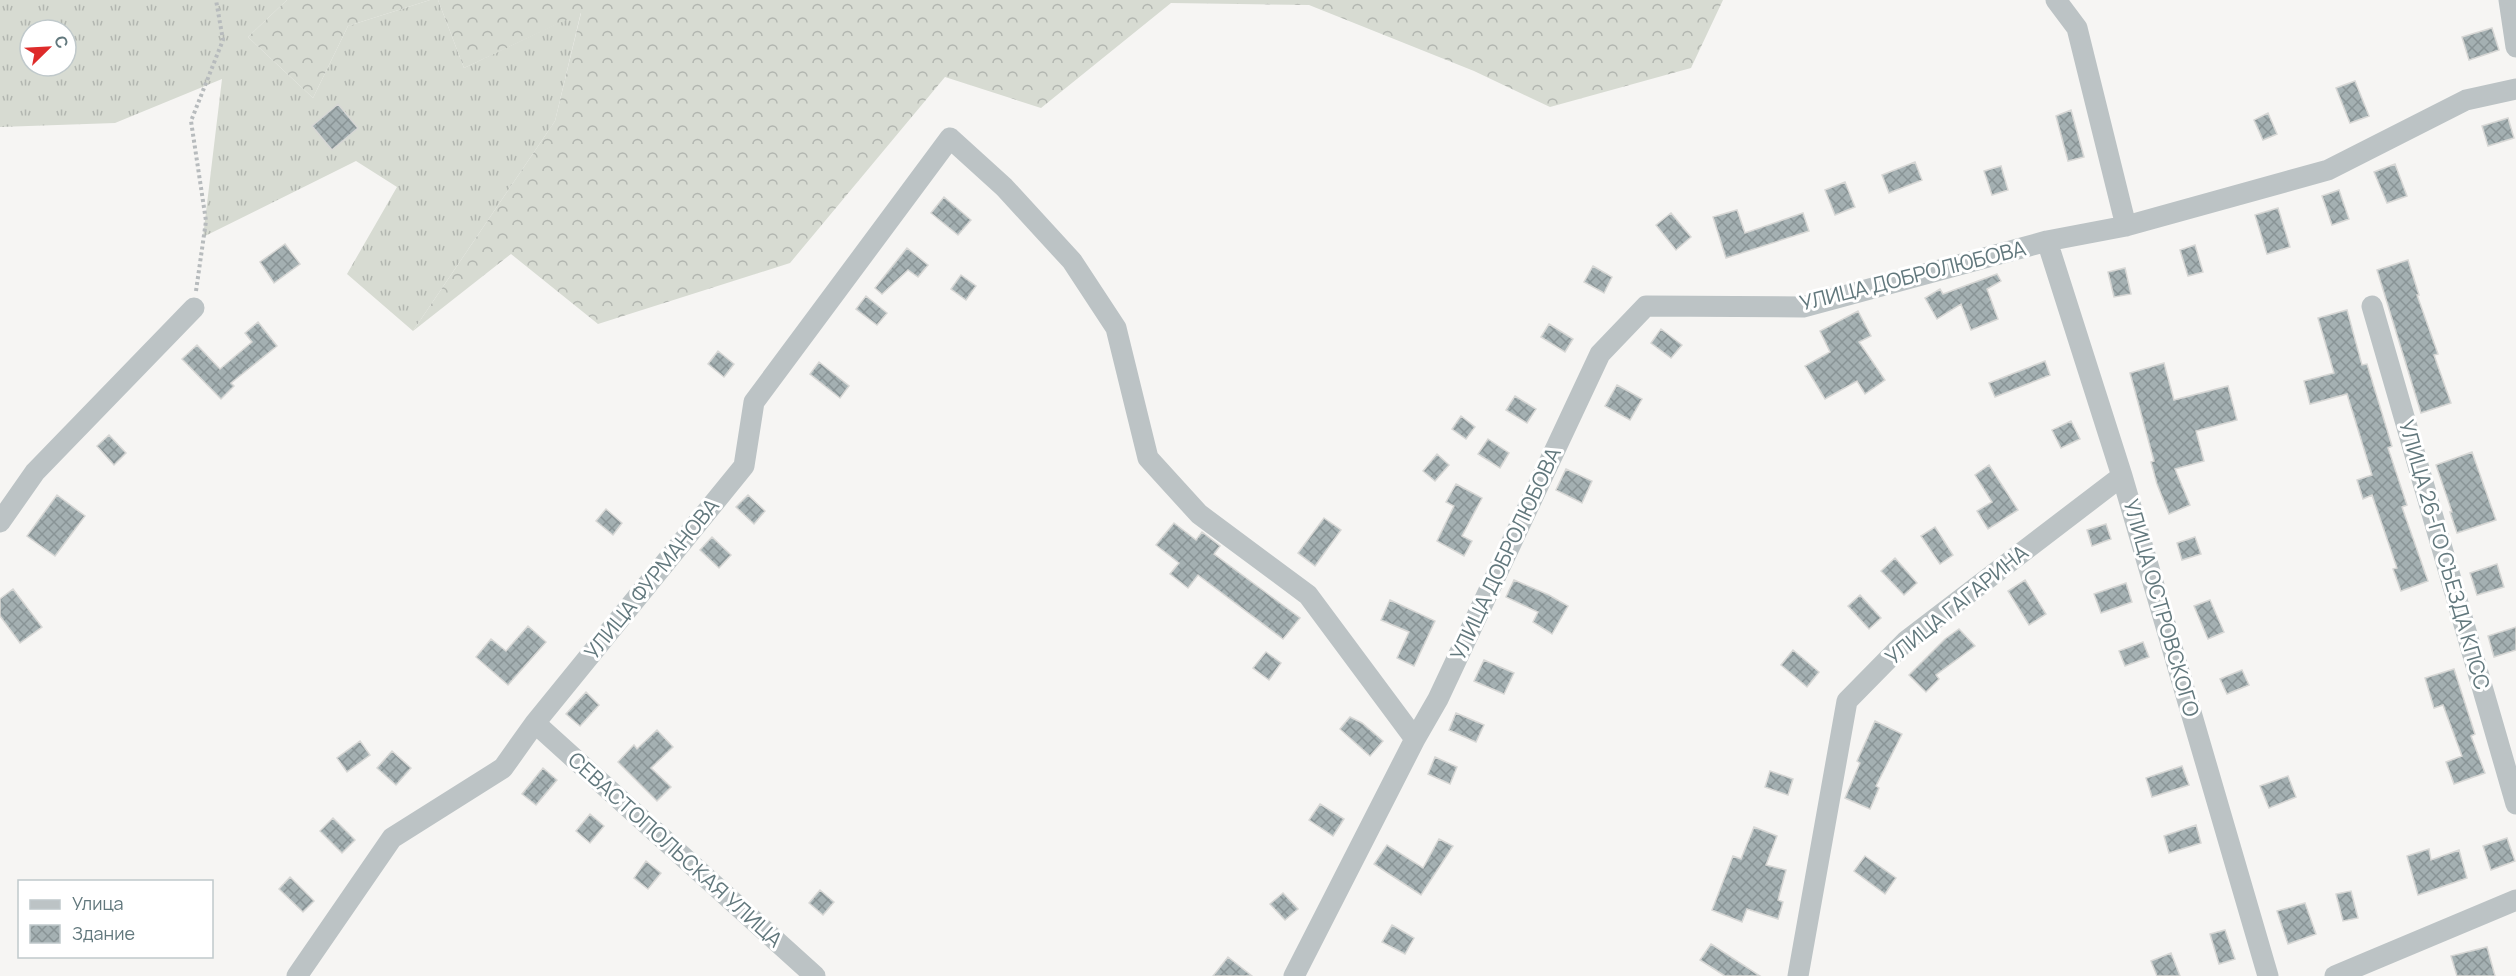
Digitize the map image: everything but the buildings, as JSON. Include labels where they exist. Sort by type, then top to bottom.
[{"type":"street","points":[[2056,0],[2077,28],[2126,225]]},
{"type":"street","points":[[2509,0],[2516,47]]},
{"type":"street","name":"УЛИЦА ДОБРОЛЮБОВА","points":[[1294,976],[1415,739],[1438,699],[1600,354],[1647,306],[1803,307],[2047,242],[2126,225],[2328,170],[2466,100],[2516,89]]},
{"type":"street","name":"УЛИЦА ФУРМАНОВА","points":[[297,976],[392,838],[503,768],[535,723],[744,466],[754,402],[950,138],[1004,187],[1072,261],[1116,328],[1148,458],[1199,514],[1308,595],[1415,739]]},
{"type":"street","name":"УЛИЦА ОСТРОВСКОГО","points":[[2047,242],[2122,476],[2268,976]]},
{"type":"street","name":"УЛИЦА 26-ГО СЪЕЗДА КПСС","points":[[2372,306],[2516,804]]},
{"type":"street","points":[[0,522],[35,472],[194,308]]},
{"type":"street","name":"УЛИЦА ГАГАРИНА","points":[[1798,976],[1847,701],[1906,641],[2122,476]]},
{"type":"street","name":"СЕВАСТОПОЛЬСКАЯ УЛИЦА","points":[[535,723],[814,976]]},
{"type":"street","points":[[2335,976],[2516,900]]},
{"type":"path","points":[[194,308],[206,221],[190,121],[223,40],[216,0]]},
{"type":"green space","points":[[0,0],[287,0],[248,37],[313,98],[348,26],[430,0],[438,0],[464,68],[581,12],[555,121],[413,331],[347,274],[397,187],[356,161],[203,237],[222,79],[115,123],[0,127]]},
{"type":"green space","points":[[287,0],[430,0],[348,26],[313,98],[248,37]]},
{"type":"green space","points":[[438,0],[1723,0],[1691,68],[1550,107],[1474,71],[1309,5],[1171,3],[1041,108],[945,77],[790,263],[598,324],[511,254],[413,331],[555,121],[581,13],[464,68]]}]
